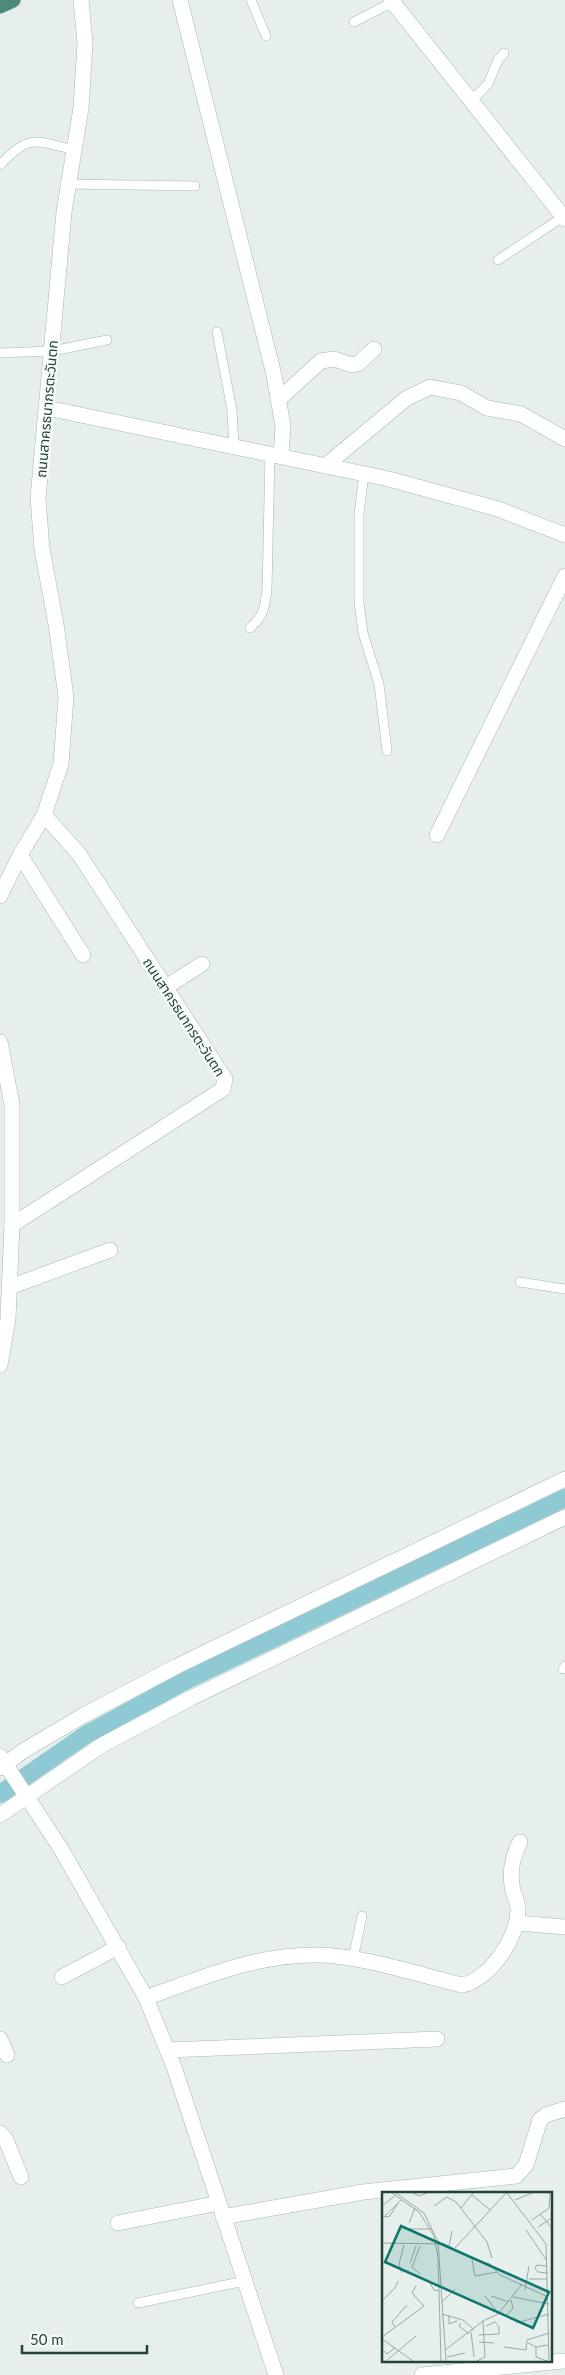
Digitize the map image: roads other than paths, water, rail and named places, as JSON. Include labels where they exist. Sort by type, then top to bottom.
[{"type":"highway","points":[[0,6],[13,0]]},
{"type":"street","name":"ถนนสาครธนากรตะวันตก","points":[[0,896],[20,855],[44,815],[61,764],[66,697],[56,624],[39,528],[38,498],[64,212],[81,108],[85,51],[81,0]]},
{"type":"street","points":[[180,0],[278,400],[283,426],[275,455]]},
{"type":"street","points":[[392,1],[564,218]]},
{"type":"street","points":[[278,400],[321,361],[334,359],[352,365],[359,363],[374,349]]},
{"type":"street","points":[[326,466],[407,398],[430,387],[461,393],[487,408],[521,414],[565,439]]},
{"type":"street","points":[[47,408],[364,474],[498,509],[565,535]]},
{"type":"street","points":[[437,836],[565,576]]},
{"type":"street","name":"ถนนสาครธนากรตะวันตก","points":[[12,1225],[223,1089],[225,1079],[79,854],[44,815]]},
{"type":"street","points":[[20,855],[83,955]]},
{"type":"street","points":[[166,987],[202,964]]},
{"type":"street","points":[[0,1042],[12,1105],[10,1287],[8,1319],[0,1366]]},
{"type":"street","points":[[10,1287],[110,1250]]},
{"type":"street","points":[[276,2375],[168,2050],[146,1998],[61,1849],[3,1764],[84,1715],[177,1666],[565,1479]]},
{"type":"street","points":[[0,1816],[24,1794],[102,1745],[193,1697],[565,1517]]},
{"type":"street","points":[[146,1998],[202,1978],[294,1955],[321,1955],[353,1959],[462,1985],[473,1983],[494,1966],[517,1923],[518,1908],[512,1888],[511,1860],[520,1842]]},
{"type":"street","points":[[517,1923],[565,1927]]},
{"type":"street","points":[[62,1977],[118,1946]]},
{"type":"street","points":[[168,2050],[437,2038]]},
{"type":"street","points":[[0,2039],[7,2055]]},
{"type":"street","points":[[223,2217],[363,2192],[516,2176],[526,2166],[540,2120],[546,2115],[565,2109]]},
{"type":"street","points":[[0,2133],[6,2140],[21,2177]]},
{"type":"street","points":[[118,2223],[219,2202]]},
{"type":"street","points":[[422,2375],[563,2361]]},
{"type":"lane","points":[[251,0],[266,36]]},
{"type":"lane","points":[[354,22],[392,1]]},
{"type":"lane","points":[[471,101],[488,84],[498,60],[504,53]]},
{"type":"lane","points":[[0,165],[20,145],[31,142],[74,150]]},
{"type":"lane","points":[[68,184],[195,186]]},
{"type":"lane","points":[[498,260],[564,218]]},
{"type":"lane","points":[[217,332],[232,410],[234,447]]},
{"type":"lane","points":[[0,353],[52,351],[107,340]]},
{"type":"lane","points":[[250,628],[261,618],[265,609],[275,455]]},
{"type":"lane","points":[[364,474],[359,514],[359,602],[364,633],[379,684],[387,752]]},
{"type":"lane","points":[[520,1282],[565,1289]]},
{"type":"lane","points":[[353,1959],[362,1916]]},
{"type":"lane","points":[[138,2303],[245,2281]]},
{"type":"waterway","points":[[0,1794],[87,1734],[185,1681],[565,1498]]}]
